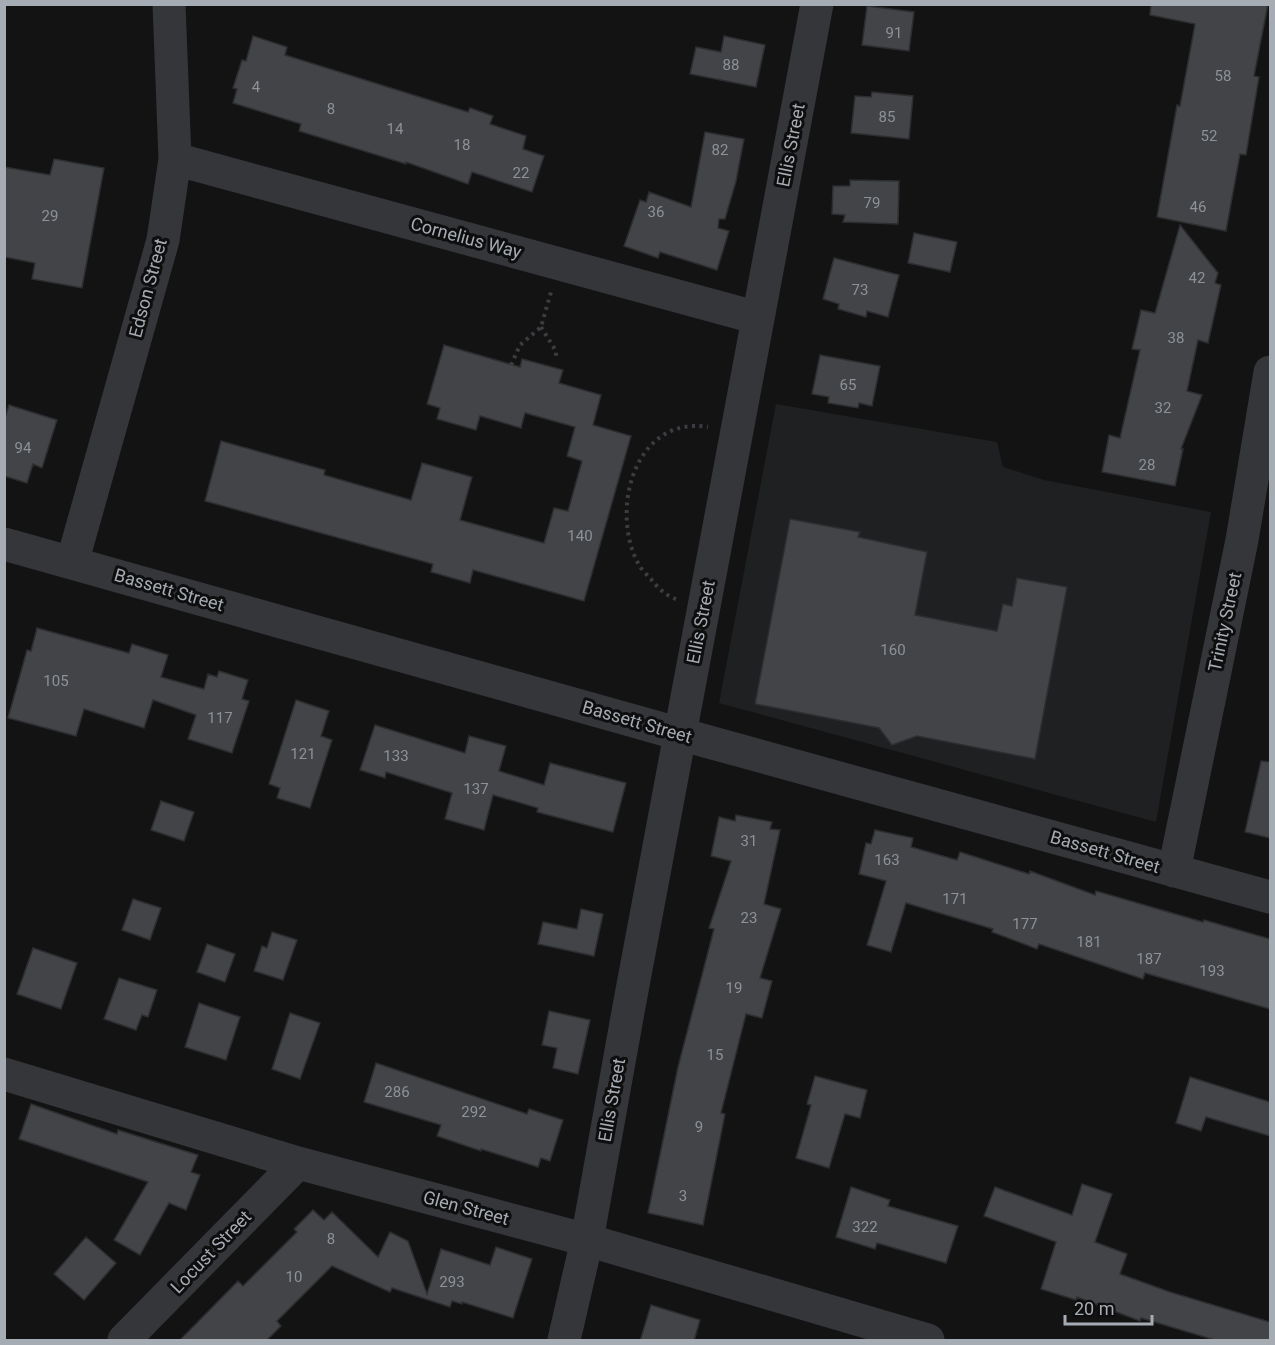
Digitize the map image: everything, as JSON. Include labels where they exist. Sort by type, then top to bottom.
[{"type":"street","name":"Edson Street","points":[[72,563],[162,240],[175,159],[169,4]]},
{"type":"street","name":"Ellis Street","points":[[564,1341],[587,1240],[817,4]]},
{"type":"street","name":"Cornelius Way","points":[[175,159],[758,318]]},
{"type":"street","name":"Trinity Street","points":[[1174,871],[1242,540],[1270,372]]},
{"type":"street","name":"Bassett Street","points":[[4,544],[1270,897]]},
{"type":"street","name":"Glen Street","points":[[4,1074],[298,1162],[587,1240],[928,1341]]},
{"type":"street","name":"Locust Street","points":[[124,1341],[298,1162]]},
{"type":"path","points":[[511,365],[519,345],[541,327],[552,291]]},
{"type":"path","points":[[541,327],[556,351],[556,356]]},
{"type":"path","points":[[680,600],[673,599],[656,586],[639,565],[629,536],[627,499],[630,484],[643,452],[652,443],[666,433],[683,427],[697,425],[713,427]]},
{"type":"shaded area","points":[[776,404],[997,442],[1003,467],[1044,480],[1211,512],[1156,822],[719,703]]},
{"type":"building","points":[[1151,4],[1268,4],[1254,76],[1259,77],[1246,155],[1240,154],[1226,231],[1157,217],[1177,105],[1180,106],[1195,24],[1150,15]]},
{"type":"building","points":[[867,6],[914,12],[909,51],[862,45]]},
{"type":"building","points":[[253,36],[287,47],[285,55],[468,112],[470,108],[493,116],[490,124],[526,136],[523,149],[544,156],[532,192],[472,172],[468,184],[406,162],[406,164],[299,131],[301,124],[233,103],[237,89],[233,88],[242,60],[246,61]]},
{"type":"building","points":[[724,36],[765,45],[756,87],[690,74],[696,47],[721,52]]},
{"type":"building","points":[[872,92],[913,96],[909,139],[851,133],[855,96],[871,97]]},
{"type":"building","points":[[705,132],[744,139],[736,181],[725,219],[719,219],[718,228],[729,231],[717,270],[660,252],[658,258],[624,246],[640,200],[646,202],[649,192],[691,207]]},
{"type":"building","points":[[54,159],[104,168],[82,288],[32,279],[35,263],[4,257],[4,167],[50,175]]},
{"type":"building","points":[[850,180],[899,181],[898,224],[843,222],[845,215],[832,214],[833,186],[850,186]]},
{"type":"building","points":[[1180,225],[1218,273],[1215,283],[1221,285],[1208,343],[1198,340],[1187,391],[1202,395],[1181,449],[1183,449],[1175,486],[1102,472],[1109,435],[1120,438],[1140,350],[1132,349],[1141,310],[1155,313]]},
{"type":"building","points":[[914,233],[957,242],[950,272],[908,263]]},
{"type":"building","points":[[834,258],[899,275],[888,317],[867,311],[866,317],[838,309],[839,304],[823,299]]},
{"type":"building","points":[[444,345],[520,367],[522,359],[563,370],[559,383],[601,395],[593,425],[631,436],[584,601],[473,570],[470,583],[431,572],[433,564],[205,501],[221,441],[325,470],[324,475],[411,500],[422,463],[472,477],[460,520],[544,543],[554,508],[568,511],[582,461],[567,456],[575,427],[525,413],[521,428],[480,416],[476,430],[437,419],[440,408],[427,404]]},
{"type":"building","points":[[820,355],[880,366],[872,406],[859,403],[858,408],[828,403],[829,397],[812,394]]},
{"type":"building","points":[[9,405],[57,420],[42,468],[33,464],[27,483],[4,476],[4,421]]},
{"type":"building","points":[[790,519],[860,532],[858,537],[927,552],[915,615],[997,631],[1003,604],[1012,606],[1017,578],[1067,587],[1035,759],[917,736],[892,745],[879,728],[755,704]]},
{"type":"building","points":[[37,628],[129,653],[132,644],[168,655],[161,677],[204,689],[208,674],[217,677],[219,671],[248,680],[242,699],[249,701],[232,753],[188,739],[196,715],[153,700],[144,728],[84,709],[76,736],[8,718],[27,650],[31,651]]},
{"type":"building","points":[[296,700],[329,711],[321,736],[332,740],[310,808],[277,798],[280,788],[269,784]]},
{"type":"building","points":[[375,725],[465,753],[469,736],[506,746],[499,771],[544,785],[550,763],[626,783],[613,832],[537,812],[538,808],[493,795],[484,830],[445,819],[452,793],[386,772],[385,778],[360,770]]},
{"type":"building","points":[[1261,761],[1270,762],[1270,838],[1245,832]]},
{"type":"building","points":[[161,801],[194,812],[184,841],[151,830]]},
{"type":"building","points":[[736,815],[772,822],[770,829],[780,830],[764,904],[781,909],[760,978],[772,981],[762,1018],[746,1014],[721,1113],[725,1114],[703,1225],[648,1213],[678,1067],[714,929],[709,928],[731,861],[711,856],[719,817],[735,821]]},
{"type":"building","points":[[875,830],[913,838],[911,847],[957,860],[960,852],[1029,874],[1030,871],[1095,895],[1096,891],[1270,939],[1270,1009],[1145,973],[1143,979],[1039,944],[1037,949],[992,932],[993,929],[906,903],[891,952],[867,945],[886,881],[859,874],[866,843],[871,844]]},
{"type":"building","points":[[133,899],[161,908],[150,940],[122,930]]},
{"type":"building","points":[[581,909],[603,914],[594,956],[538,944],[543,922],[577,929]]},
{"type":"building","points":[[272,932],[297,940],[283,980],[254,971],[262,946],[267,948]]},
{"type":"building","points":[[207,944],[235,954],[225,982],[197,972]]},
{"type":"building","points":[[33,948],[77,963],[61,1009],[17,994]]},
{"type":"building","points":[[119,978],[157,990],[148,1017],[142,1015],[136,1030],[104,1019]]},
{"type":"building","points":[[199,1003],[240,1017],[226,1060],[185,1047]]},
{"type":"building","points":[[549,1011],[590,1020],[578,1074],[553,1068],[557,1048],[542,1045]]},
{"type":"building","points":[[290,1013],[320,1023],[300,1079],[272,1069]]},
{"type":"building","points":[[376,1063],[527,1114],[529,1109],[563,1120],[550,1161],[541,1158],[538,1167],[481,1149],[481,1151],[437,1136],[441,1125],[364,1102]]},
{"type":"building","points":[[815,1076],[867,1090],[860,1118],[845,1114],[829,1168],[796,1158],[811,1105],[807,1104]]},
{"type":"building","points":[[1190,1077],[1270,1102],[1270,1136],[1206,1117],[1201,1131],[1176,1123]]},
{"type":"building","points":[[31,1104],[117,1134],[118,1130],[198,1155],[191,1172],[200,1175],[186,1210],[169,1203],[140,1255],[114,1240],[148,1182],[19,1139]]},
{"type":"building","points":[[1082,1184],[1112,1194],[1095,1242],[1127,1254],[1120,1274],[1170,1292],[1270,1322],[1270,1341],[1218,1341],[1141,1318],[1140,1321],[1077,1297],[1076,1300],[1041,1289],[1056,1242],[984,1216],[995,1187],[1072,1215]]},
{"type":"building","points":[[851,1187],[890,1200],[888,1206],[958,1226],[946,1263],[877,1243],[875,1249],[836,1237]]},
{"type":"building","points":[[313,1210],[324,1220],[332,1212],[378,1257],[390,1232],[408,1241],[427,1294],[441,1249],[490,1265],[496,1247],[532,1259],[513,1318],[462,1302],[462,1304],[452,1301],[450,1307],[392,1288],[390,1292],[332,1266],[277,1321],[281,1326],[266,1341],[179,1341],[238,1281],[243,1286],[297,1232],[294,1229]]},
{"type":"building","points":[[86,1237],[116,1263],[84,1300],[54,1274]]},
{"type":"building","points":[[651,1305],[700,1320],[694,1341],[640,1341]]}]
